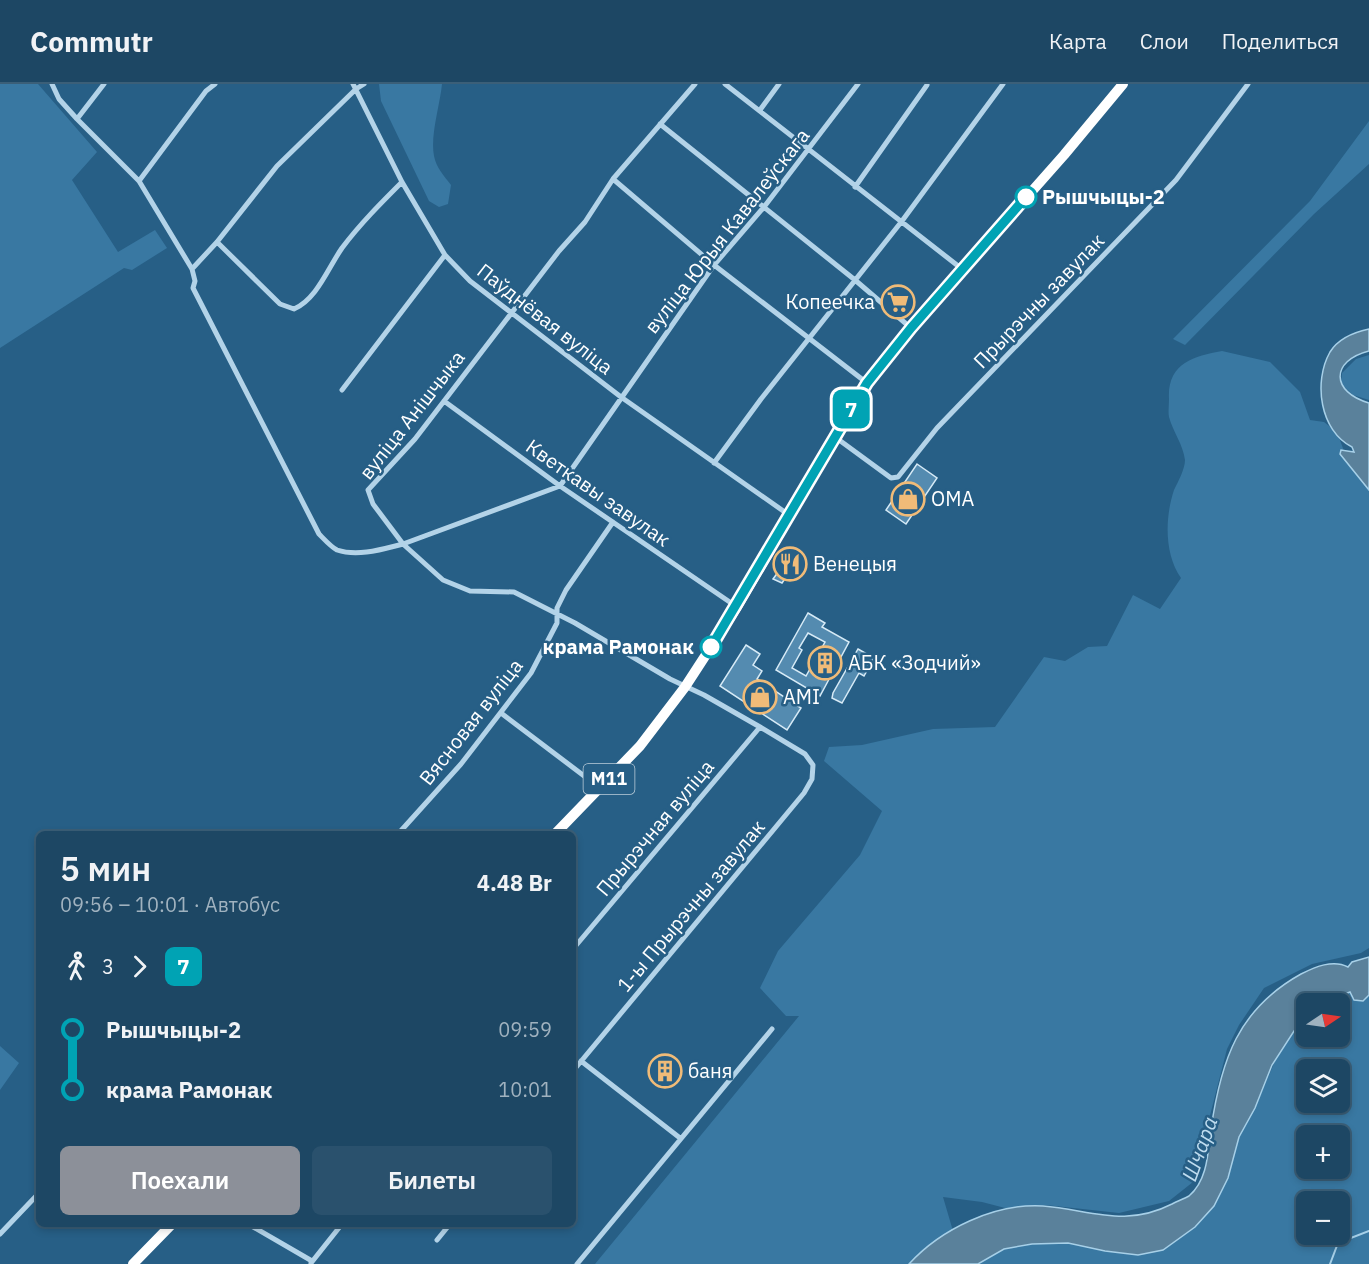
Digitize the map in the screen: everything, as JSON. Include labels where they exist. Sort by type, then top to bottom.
[{"type":"highway","name":"М11","points":[[558,831],[640,746],[686,687],[737,607],[867,383],[911,328],[1070,148],[1123,84]]},
{"type":"highway","points":[[133,1264],[169,1227]]},
{"type":"street","points":[[52,84],[59,99],[76,119],[139,181],[192,269],[195,281],[193,288],[319,534],[335,549],[353,553],[404,544],[560,486]]},
{"type":"street","points":[[76,119],[104,84]]},
{"type":"street","points":[[139,181],[206,91],[215,84]]},
{"type":"street","points":[[192,269],[217,242],[277,166],[354,86],[364,84]]},
{"type":"street","name":"вуліца Анішчыка","points":[[696,84],[613,178],[585,222],[558,251],[415,439],[368,490],[373,504],[404,544],[443,579],[470,591],[514,592],[704,695],[805,754]]},
{"type":"street","points":[[725,84],[810,148],[855,187],[962,269]]},
{"type":"street","points":[[760,110],[779,84]]},
{"type":"street","name":"вуліца Юрыя Кавалеўскага","points":[[560,486],[714,265],[764,207],[858,84]]},
{"type":"street","points":[[714,463],[760,399],[902,221],[1003,84]]},
{"type":"street","name":"Прырэчны завулак","points":[[834,437],[891,478],[898,477],[937,428],[1176,180],[1248,84]]},
{"type":"street","points":[[855,187],[927,85]]},
{"type":"street","name":"Паўднёвая вуліца","points":[[354,86],[402,182],[445,255],[470,281],[621,398],[789,515]]},
{"type":"street","points":[[660,124],[855,280],[911,328]]},
{"type":"street","points":[[613,178],[714,265],[867,383]]},
{"type":"street","points":[[217,242],[280,304],[294,309],[305,304],[362,224],[402,182]]},
{"type":"street","points":[[342,390],[445,255]]},
{"type":"street","name":"Кветкавы завулак","points":[[444,401],[560,486],[737,607]]},
{"type":"street","points":[[558,615],[557,608],[566,590],[613,522]]},
{"type":"street","name":"Вясновая вуліца","points":[[401,831],[461,764],[531,673],[557,623],[558,615]]},
{"type":"street","points":[[501,713],[600,788]]},
{"type":"street","name":"Прырэчная вуліца","points":[[576,944],[760,728]]},
{"type":"street","name":"1-ы Прырэчны завулак","points":[[576,1067],[804,792],[812,779],[813,765],[805,754]]},
{"type":"street","points":[[577,1264],[772,1029]]},
{"type":"street","points":[[581,1061],[680,1138]]},
{"type":"street","points":[[0,1234],[36,1196]]},
{"type":"street","points":[[253,1227],[312,1262],[340,1227]]},
{"type":"street","points":[[437,1240],[448,1227]]},
{"type":"shaded area","points":[[0,84],[38,84],[97,152],[72,180],[118,252],[155,230],[167,248],[132,270],[124,268],[0,348]]},
{"type":"shaded area","points":[[379,84],[442,84],[433,148],[437,164],[451,185],[448,204],[439,207],[429,201],[381,101]]},
{"type":"shaded area","points":[[1369,121],[1369,164],[1314,214],[1185,345],[1173,339],[1310,201]]},
{"type":"shaded area","points":[[1369,329],[1369,351],[1347,362],[1340,377],[1347,392],[1369,403],[1369,490],[1340,454],[1341,450],[1354,452],[1352,447],[1341,440],[1326,418],[1321,391],[1325,364],[1333,347],[1347,337]]},
{"type":"shaded area","points":[[1222,351],[1270,362],[1300,392],[1310,420],[1324,422],[1337,432],[1344,451],[1369,489],[1369,948],[1361,953],[1312,964],[1264,988],[1239,1025],[1227,1049],[1193,1182],[1169,1201],[1119,1213],[1046,1205],[1009,1209],[982,1202],[943,1197],[953,1231],[919,1253],[909,1264],[595,1264],[799,1016],[786,1016],[760,988],[778,951],[860,855],[882,811],[824,761],[829,747],[862,745],[933,729],[995,727],[1044,657],[1065,661],[1088,647],[1107,646],[1133,595],[1160,609],[1181,578],[1171,558],[1168,535],[1171,501],[1185,460],[1169,417],[1172,377],[1177,370],[1192,359]]},
{"type":"shaded area","points":[[1369,355],[1369,400],[1353,395],[1341,384],[1342,373],[1356,359]]},
{"type":"shaded area","points":[[1369,957],[1369,995],[1363,1001],[1354,1000],[1350,992],[1296,993],[1296,1028],[1272,1065],[1255,1108],[1239,1137],[1228,1178],[1214,1206],[1195,1227],[1163,1250],[1138,1255],[1068,1243],[1032,1244],[1004,1249],[978,1264],[909,1264],[922,1251],[953,1229],[1006,1209],[1043,1206],[1108,1216],[1139,1215],[1155,1211],[1189,1196],[1204,1174],[1220,1081],[1227,1059],[1247,1020],[1279,988],[1301,974],[1330,964],[1348,967],[1352,962]]},
{"type":"shaded area","points":[[1350,992],[1363,1001],[1369,995],[1369,1264],[978,1264],[1004,1249],[1032,1244],[1068,1243],[1138,1255],[1168,1246],[1195,1227],[1228,1178],[1239,1137],[1255,1108],[1275,1061],[1296,1028],[1296,1047],[1350,1047],[1350,993],[1347,993]]},
{"type":"shaded area","points":[[0,1046],[19,1063],[0,1090]]},
{"type":"building","name":"Копеечка","points":[[897,293],[907,302],[899,311],[889,302]]},
{"type":"building","name":"ОМА","points":[[917,464],[937,478],[906,524],[886,510]]},
{"type":"building","points":[[790,556],[797,561],[782,583],[773,579]]},
{"type":"building","name":"АБК «Зодчий»","points":[[808,613],[825,623],[822,627],[849,642],[820,696],[776,670]],"holes":[[[808,633],[825,642],[806,676],[792,668],[802,650],[799,648]]]},
{"type":"building","name":"AMI","points":[[746,645],[760,654],[753,665],[762,671],[757,679],[801,708],[787,730],[720,686]]},
{"type":"building","points":[[858,649],[874,658],[864,676],[859,673],[842,703],[832,698],[833,693]]},
{"type":"waterway","points":[[1330,1264],[1338,1243],[1369,1231]]},
{"type":"bus line","name":"7","points":[[711,647],[737,607],[867,383],[911,328],[1026,197]]},
{"type":"place","name":"Рышчыцы-2","points":[[1026,197]]},
{"type":"place","name":"Копеечка","points":[[898,302]]},
{"type":"place","name":"ОМА","points":[[908,499]]},
{"type":"place","name":"Венецыя","points":[[790,564]]},
{"type":"place","name":"крама Рамонак","points":[[711,647]]},
{"type":"place","name":"АБК «Зодчий»","points":[[825,663]]},
{"type":"place","name":"AMI","points":[[760,697]]},
{"type":"place","name":"баня","points":[[665,1071]]},
{"type":"water label","name":"Шчара","points":[[1200,1149]]}]
